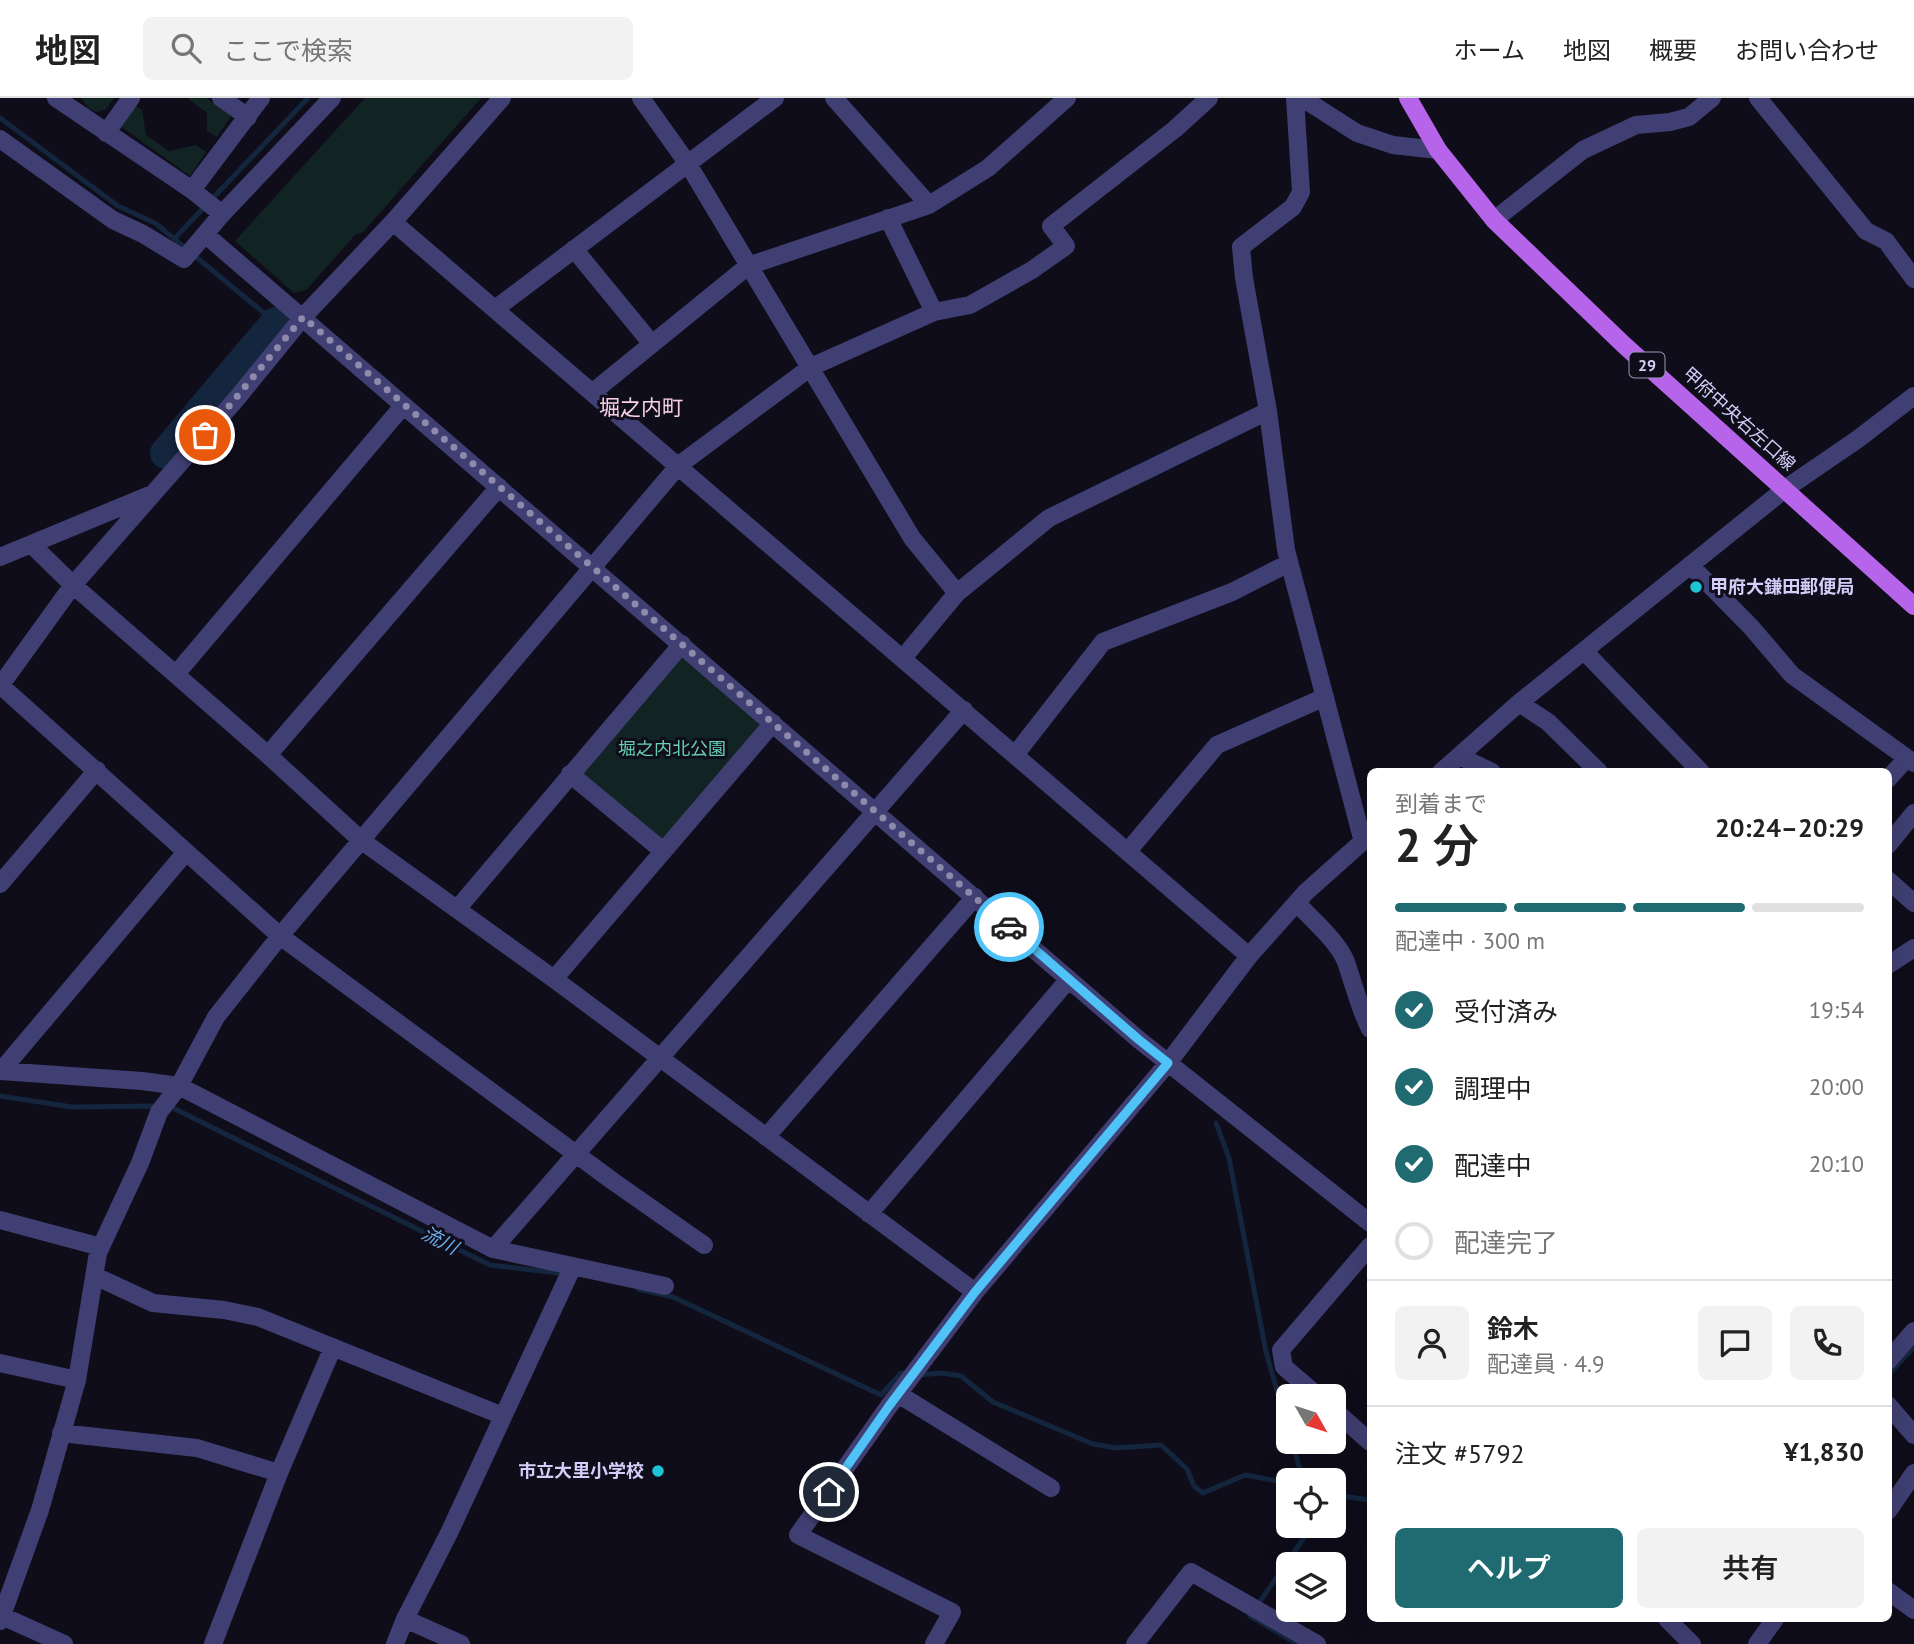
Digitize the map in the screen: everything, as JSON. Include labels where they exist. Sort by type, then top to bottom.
[{"type":"main road","name":"甲府中央右左口線","points":[[1408,98],[1438,150],[1494,220],[1624,345],[1914,606]]},
{"type":"street","points":[[106,133],[131,98]]},
{"type":"street","points":[[221,98],[248,117]]},
{"type":"street","points":[[195,247],[209,203],[248,117],[261,98]]},
{"type":"street","points":[[209,203],[332,98]]},
{"type":"street","points":[[502,98],[393,222],[303,317],[238,397],[73,585],[0,686],[280,936],[704,1245]]},
{"type":"street","points":[[641,98],[688,164],[912,538],[957,593]]},
{"type":"street","points":[[495,309],[775,98]]},
{"type":"street","points":[[834,98],[929,205]]},
{"type":"street","points":[[593,392],[748,266],[929,205],[988,168],[1067,98]]},
{"type":"street","points":[[64,1644],[1,1617],[40,1510],[77,1380],[101,1247],[140,1163],[159,1112],[176,1091],[216,1017],[280,936],[679,466],[811,367],[934,312],[980,301],[1032,270],[1066,246],[1051,226],[1175,129],[1209,98]]},
{"type":"street","points":[[934,1644],[951,1612],[798,1535],[906,1383],[975,1292],[1168,1063],[1249,956],[1297,903],[1367,839],[1325,697],[1290,563],[1241,247],[1293,207],[1301,192],[1296,98]]},
{"type":"street","points":[[1302,98],[1357,133],[1393,145],[1438,150]]},
{"type":"street","points":[[1758,98],[1866,232],[1886,242],[1914,279]]},
{"type":"street","points":[[62,100],[209,203]]},
{"type":"street","points":[[1494,220],[1583,150],[1636,125],[1689,117],[1701,101]]},
{"type":"street","points":[[0,139],[113,220],[143,234],[195,247],[303,317],[1069,979],[1168,1063],[1367,1221]]},
{"type":"street","points":[[888,218],[934,312]]},
{"type":"street","points":[[393,222],[1249,956]]},
{"type":"street","points":[[574,249],[652,344]]},
{"type":"street","points":[[1446,768],[1519,703],[1785,489],[1858,439],[1914,396]]},
{"type":"street","points":[[176,674],[404,406]]},
{"type":"street","points":[[903,658],[957,593],[1049,518],[1268,411]]},
{"type":"street","points":[[268,755],[499,487]]},
{"type":"street","points":[[0,557],[155,492]]},
{"type":"street","points":[[31,544],[73,585],[362,841],[554,979],[975,1292]]},
{"type":"street","points":[[1015,755],[1103,642],[1232,592],[1290,563]]},
{"type":"street","points":[[1690,565],[1751,627],[1792,675],[1910,760],[1892,776]]},
{"type":"street","points":[[457,909],[682,644]]},
{"type":"street","points":[[1584,651],[1697,768]]},
{"type":"street","points":[[1128,850],[1217,746],[1325,697]]},
{"type":"street","points":[[1519,703],[1548,722],[1595,768]]},
{"type":"street","points":[[493,1249],[964,710]]},
{"type":"street","points":[[554,979],[773,723]]},
{"type":"street","points":[[1459,756],[1484,768]]},
{"type":"street","points":[[0,884],[97,770]]},
{"type":"street","points":[[570,774],[663,851]]},
{"type":"street","points":[[1892,840],[1914,813]]},
{"type":"street","points":[[0,1071],[186,852]]},
{"type":"street","points":[[1892,884],[1914,903]]},
{"type":"street","points":[[766,1137],[975,897]]},
{"type":"street","points":[[1297,903],[1329,937],[1345,960],[1359,1008],[1367,1023]]},
{"type":"street","points":[[1892,962],[1914,948]]},
{"type":"street","points":[[869,1214],[1069,979]]},
{"type":"street","points":[[0,1071],[142,1081],[176,1091],[493,1249],[571,1271],[665,1286]]},
{"type":"street","points":[[0,1220],[101,1247]]},
{"type":"street","points":[[1304,1384],[1284,1367],[1281,1350],[1367,1250]]},
{"type":"street","points":[[395,1644],[571,1271]]},
{"type":"street","points":[[95,1276],[153,1303],[224,1310],[258,1317],[503,1416]]},
{"type":"street","points":[[1892,1356],[1914,1331]]},
{"type":"street","points":[[213,1644],[279,1473],[333,1347]]},
{"type":"street","points":[[0,1363],[77,1380]]},
{"type":"street","points":[[906,1383],[1051,1488]]},
{"type":"street","points":[[1892,1410],[1914,1435]]},
{"type":"street","points":[[1346,1421],[1367,1439]]},
{"type":"street","points":[[61,1433],[197,1448],[279,1473]]},
{"type":"street","points":[[1892,1505],[1914,1473]]},
{"type":"street","points":[[1135,1644],[1191,1572],[1317,1644]]},
{"type":"street","points":[[1892,1594],[1914,1610]]},
{"type":"street","points":[[405,1619],[461,1644]]},
{"type":"street","points":[[1670,1622],[1692,1644]]},
{"type":"street","points":[[1757,1644],[1774,1622]]},
{"type":"green space","points":[[81,98],[114,98],[106,109],[97,112],[89,109]]},
{"type":"green space","points":[[187,98],[206,98],[232,115],[217,137],[207,131],[207,113]]},
{"type":"green space","points":[[365,98],[481,98],[363,232],[355,235],[306,290],[294,293],[235,241]]},
{"type":"green space","points":[[133,104],[142,110],[146,135],[169,151],[196,145],[206,152],[190,176],[119,125]]},
{"type":"green space","name":"堀之内北公園","points":[[682,644],[773,723],[663,851],[570,774]]},
{"type":"waterway","points":[[174,239],[308,98]]},
{"type":"waterway","points":[[0,118],[118,206],[155,223],[276,323]]},
{"type":"waterway","name":"流川","points":[[166,453],[276,323]]},
{"type":"waterway","name":"流川","points":[[0,1096],[72,1107],[157,1106]]},
{"type":"waterway","name":"流川","points":[[167,1105],[490,1265],[567,1274]]},
{"type":"waterway","points":[[1216,1123],[1229,1158],[1266,1352],[1276,1387]]},
{"type":"waterway","name":"流川","points":[[638,1289],[673,1297],[881,1395],[901,1373],[908,1374]]},
{"type":"waterway","points":[[1892,1371],[1914,1347]]},
{"type":"waterway","points":[[917,1375],[942,1373],[961,1376],[993,1402],[1093,1444],[1115,1448],[1161,1445],[1187,1469],[1194,1486],[1203,1493],[1245,1475],[1276,1481]]},
{"type":"waterway","points":[[1295,1454],[1300,1468]]},
{"type":"waterway","points":[[1346,1497],[1367,1500]]},
{"type":"waterway","points":[[1297,1644],[1250,1616],[1304,1538]]},
{"type":"way so far","points":[[205,435],[303,317],[1009,927]]},
{"type":"place","name":"甲府大鎌田郵便局","points":[[1696,587]]},
{"type":"place","name":"市立大里小学校","points":[[658,1471]]},
{"type":"district","name":"堀之内町","points":[[641,408]]},
{"type":"route","points":[[829,1492],[889,1406],[975,1292],[1168,1063],[1009,927]]}]
